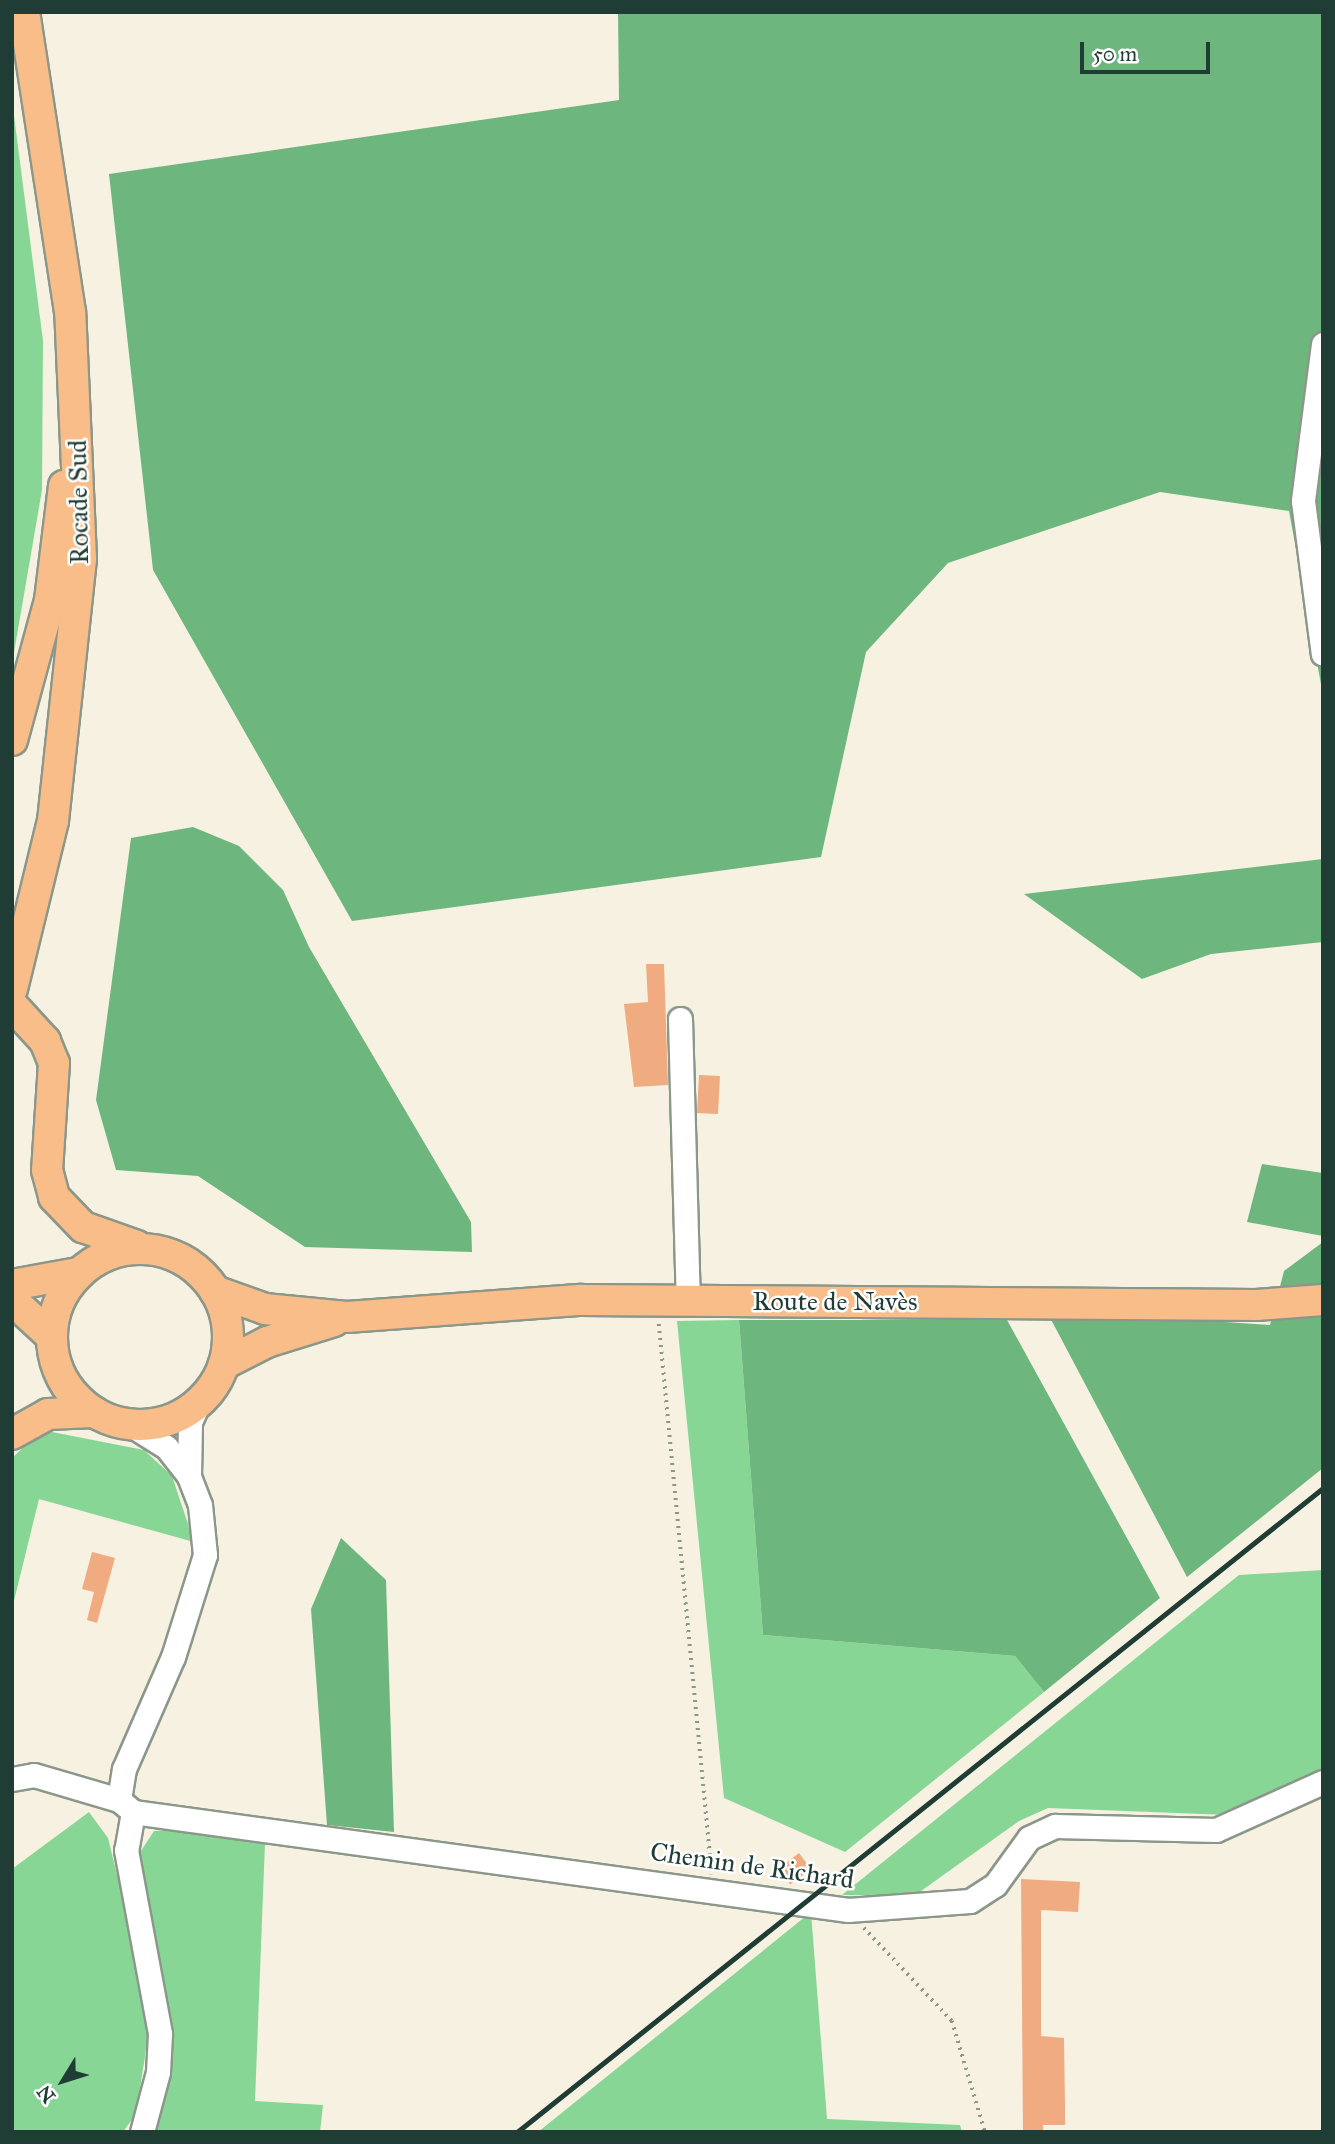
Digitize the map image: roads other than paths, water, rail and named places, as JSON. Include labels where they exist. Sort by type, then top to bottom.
[{"type":"main road","name":"Rocade Sud","points":[[12,989],[53,821],[79,607],[78,422],[53,189],[24,12]]},
{"type":"main road","points":[[12,740],[50,600],[64,478],[53,189]]},
{"type":"main road","points":[[12,1005],[45,1041],[54,1063],[47,1170],[54,1197],[83,1227],[144,1248]]},
{"type":"main road","name":"Route de Navès","points":[[12,1286],[78,1273],[108,1255],[144,1248],[185,1261],[215,1291],[226,1314],[224,1364]]},
{"type":"main road","name":"Route de Navès","points":[[78,1273],[54,1313],[51,1336],[62,1380],[94,1412],[131,1425],[155,1424],[198,1404],[224,1364],[267,1342],[347,1317]]},
{"type":"main road","name":"Route de Navès","points":[[215,1291],[265,1309],[347,1317],[657,1301],[1256,1305],[1323,1300]]},
{"type":"main road","points":[[12,1300],[51,1336]]},
{"type":"main road","points":[[12,1434],[48,1413],[94,1412]]},
{"type":"street","points":[[1323,344],[1303,501],[1323,654]]},
{"type":"street","points":[[680,1020],[688,1301]]},
{"type":"street","points":[[142,2132],[158,2072],[160,2034],[125,1850],[124,1769],[198,1590],[204,1530],[189,1476],[190,1422],[198,1404]]},
{"type":"street","points":[[131,1425],[166,1447],[189,1476]]},
{"type":"street","name":"Chemin de Richard","points":[[12,1779],[34,1775],[126,1806],[713,1888],[848,1910],[970,1901],[995,1885],[1029,1838],[1055,1825],[1216,1829],[1323,1782]]},
{"type":"railway","points":[[517,2132],[1323,1488]]}]
